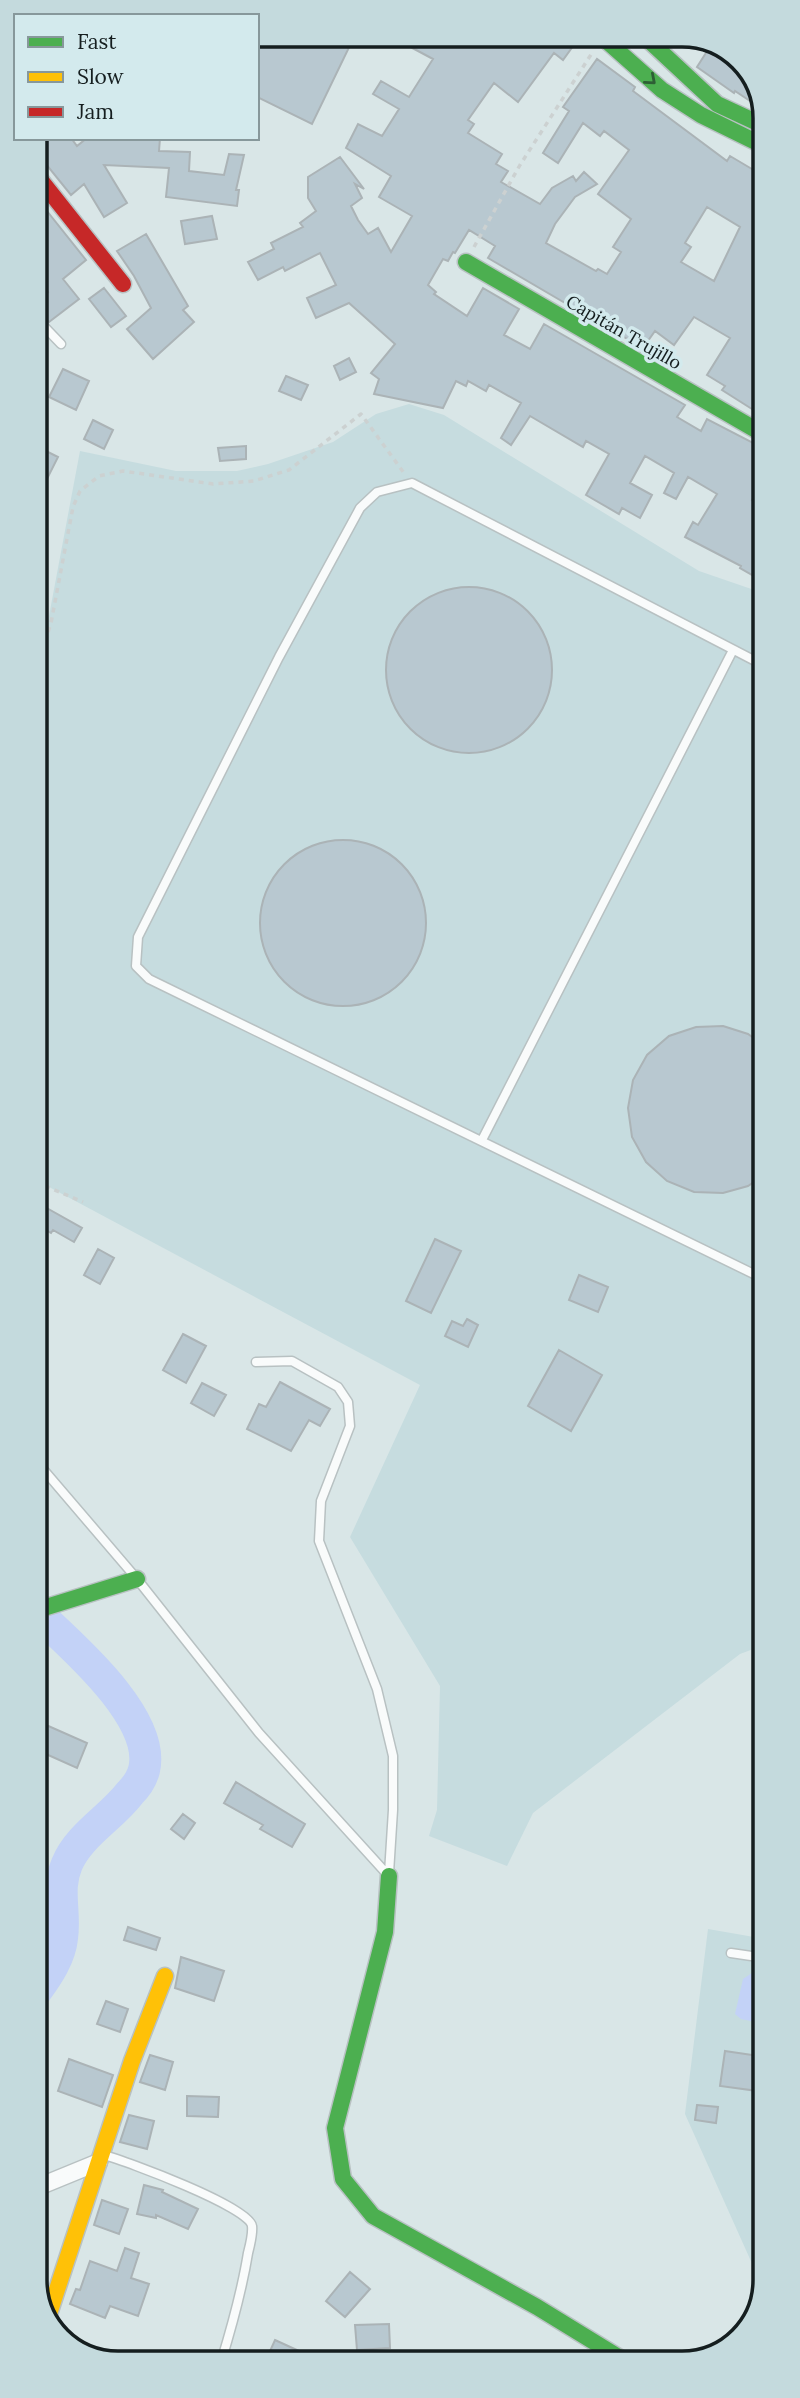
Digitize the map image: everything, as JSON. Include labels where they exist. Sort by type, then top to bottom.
[{"type":"street","points":[[613,47],[662,90],[701,115],[753,141]]},
{"type":"street","points":[[656,47],[718,104],[753,121]]},
{"type":"street","points":[[47,188],[123,284]]},
{"type":"street","name":"Capitán Trujillo","points":[[466,262],[753,428]]},
{"type":"street","points":[[47,1606],[137,1579]]},
{"type":"street","points":[[389,1876],[385,1932],[335,2128],[343,2179],[373,2216],[537,2306],[609,2351]]},
{"type":"street","points":[[52,2304],[132,2061],[164,1976]]},
{"type":"street","points":[[47,2182],[100,2158]]},
{"type":"lane","points":[[47,329],[61,344]]},
{"type":"lane","points":[[753,660],[412,483],[377,492],[360,508],[279,657],[138,937],[136,966],[149,979],[753,1274]]},
{"type":"lane","points":[[482,1140],[733,650]]},
{"type":"lane","points":[[256,1362],[292,1362],[338,1387],[348,1402],[350,1426],[321,1501],[318,1541],[377,1689],[393,1756],[389,1876]]},
{"type":"lane","points":[[47,1474],[137,1579],[259,1733],[389,1876]]},
{"type":"lane","points":[[731,1953],[753,1956]]},
{"type":"lane","points":[[100,2158],[125,2160],[176,2181],[240,2211],[250,2220],[253,2226],[237,2311],[224,2351]]},
{"type":"path","points":[[466,262],[520,165],[594,47]]},
{"type":"path","points":[[47,636],[73,508],[80,491],[99,476],[123,471],[213,484],[254,481],[289,470],[361,414],[412,483]]},
{"type":"path","points":[[47,1187],[83,1202]]},
{"type":"shaded area","points":[[409,404],[444,415],[699,571],[753,590],[753,1649],[740,1654],[533,1813],[507,1866],[429,1836],[437,1810],[440,1686],[350,1537],[420,1385],[47,1186],[47,626],[80,451],[176,471],[237,471],[268,464],[333,442],[376,414]]},
{"type":"shaded area","points":[[708,1929],[753,1937],[753,2266],[685,2114]]},
{"type":"water","points":[[753,1973],[753,2022],[741,2019],[735,2014],[743,1979]]},
{"type":"building","points":[[259,47],[349,47],[312,124],[259,98]]},
{"type":"building","points":[[410,47],[572,47],[563,60],[554,53],[518,102],[494,83],[468,120],[474,124],[468,133],[502,154],[496,164],[508,171],[501,182],[540,204],[552,188],[573,176],[576,181],[584,172],[597,184],[575,197],[555,224],[546,243],[596,271],[598,269],[607,274],[621,252],[613,247],[631,219],[598,194],[629,150],[604,131],[600,136],[583,123],[558,163],[543,153],[569,111],[563,107],[597,59],[635,87],[633,91],[727,161],[730,156],[753,170],[753,410],[722,390],[725,386],[707,375],[730,338],[694,317],[674,345],[655,331],[643,348],[612,330],[592,313],[589,317],[488,258],[495,246],[469,230],[448,261],[443,259],[428,285],[436,292],[434,294],[467,316],[483,288],[519,309],[504,335],[530,349],[544,324],[685,405],[677,417],[701,431],[707,419],[753,443],[753,575],[740,568],[741,566],[685,537],[693,522],[698,525],[717,494],[688,477],[676,499],[664,493],[674,473],[645,456],[630,483],[652,495],[640,518],[622,508],[619,514],[586,495],[609,454],[586,441],[583,447],[530,416],[511,445],[501,438],[521,403],[489,385],[486,391],[468,381],[466,386],[456,381],[443,408],[374,394],[379,379],[371,373],[395,344],[349,303],[316,318],[307,298],[336,285],[320,253],[285,271],[283,267],[258,280],[248,262],[274,249],[271,243],[303,227],[300,223],[316,211],[308,198],[308,177],[340,157],[364,189],[355,184],[362,198],[351,206],[358,220],[368,234],[378,228],[391,252],[412,216],[379,197],[391,176],[346,148],[358,124],[382,136],[399,109],[373,94],[381,81],[409,97],[433,59]],"holes":[[[707,207],[740,227],[714,281],[681,262],[691,247],[685,243]]]},
{"type":"building","points":[[706,52],[725,62],[741,79],[750,101],[735,91],[734,93],[697,67]]},
{"type":"building","points":[[47,140],[72,140],[77,146],[84,140],[160,140],[159,151],[190,152],[189,171],[224,175],[229,154],[244,155],[236,190],[239,190],[237,206],[166,197],[169,168],[104,165],[127,203],[104,217],[84,184],[71,195],[47,165]]},
{"type":"building","points":[[47,211],[86,260],[63,279],[79,299],[49,322]]},
{"type":"building","points":[[212,216],[217,239],[185,244],[181,221]]},
{"type":"building","points":[[146,234],[188,306],[183,310],[194,322],[153,359],[127,329],[151,308],[117,251]]},
{"type":"building","points":[[104,288],[126,316],[111,327],[89,299]]},
{"type":"building","points":[[349,358],[356,372],[340,380],[334,366]]},
{"type":"building","points":[[63,369],[89,381],[76,410],[49,397]]},
{"type":"building","points":[[286,376],[308,385],[301,400],[279,391]]},
{"type":"building","points":[[93,420],[113,430],[104,449],[84,439]]},
{"type":"building","points":[[246,446],[246,459],[220,461],[218,448]]},
{"type":"building","points":[[47,452],[58,457],[47,479]]},
{"type":"building","points":[[469,587],[501,593],[528,611],[546,638],[552,670],[546,702],[528,729],[501,747],[469,753],[437,747],[410,729],[392,702],[386,670],[392,638],[410,611],[437,593]]},
{"type":"building","points":[[343,840],[375,846],[402,864],[420,891],[426,923],[420,955],[402,982],[375,1000],[343,1006],[311,1000],[284,982],[266,955],[260,923],[266,891],[284,864],[311,846]]},
{"type":"building","points":[[723,1026],[753,1038],[753,1183],[723,1193],[694,1192],[667,1181],[646,1162],[632,1137],[628,1108],[633,1080],[647,1055],[669,1036],[696,1027]]},
{"type":"building","points":[[47,1208],[82,1228],[74,1242],[53,1230],[51,1233],[47,1231]]},
{"type":"building","points":[[435,1239],[461,1251],[431,1313],[406,1301]]},
{"type":"building","points":[[98,1249],[114,1258],[100,1284],[84,1275]]},
{"type":"building","points":[[579,1275],[608,1287],[598,1312],[569,1300]]},
{"type":"building","points":[[467,1319],[478,1325],[468,1347],[445,1336],[452,1321],[463,1326]]},
{"type":"building","points":[[183,1334],[206,1346],[186,1383],[163,1370]]},
{"type":"building","points":[[559,1350],[602,1375],[571,1431],[528,1406]]},
{"type":"building","points":[[280,1382],[330,1409],[320,1426],[309,1420],[291,1451],[247,1429],[259,1404],[266,1407]]},
{"type":"building","points":[[202,1383],[226,1395],[214,1416],[191,1403]]},
{"type":"building","points":[[47,1725],[87,1743],[77,1768],[47,1754]]},
{"type":"building","points":[[236,1782],[305,1824],[292,1847],[260,1829],[263,1825],[224,1803]]},
{"type":"building","points":[[183,1814],[195,1823],[184,1839],[171,1829]]},
{"type":"building","points":[[128,1927],[160,1938],[156,1950],[124,1940]]},
{"type":"building","points":[[181,1957],[224,1971],[214,2001],[175,1988]]},
{"type":"building","points":[[106,2001],[128,2009],[120,2032],[97,2024]]},
{"type":"building","points":[[725,2051],[753,2055],[753,2090],[720,2086]]},
{"type":"building","points":[[150,2055],[173,2062],[165,2090],[140,2082]]},
{"type":"building","points":[[69,2059],[113,2075],[102,2107],[58,2091]]},
{"type":"building","points":[[187,2096],[219,2097],[218,2117],[187,2116]]},
{"type":"building","points":[[697,2105],[718,2107],[716,2123],[695,2120]]},
{"type":"building","points":[[129,2115],[154,2121],[147,2149],[120,2142]]},
{"type":"building","points":[[144,2185],[163,2190],[162,2192],[198,2209],[188,2229],[156,2215],[156,2218],[137,2214]]},
{"type":"building","points":[[102,2200],[128,2209],[119,2234],[94,2225]]},
{"type":"building","points":[[125,2248],[139,2253],[131,2278],[149,2284],[138,2316],[110,2306],[105,2318],[70,2304],[76,2289],[80,2290],[90,2261],[117,2271]]},
{"type":"building","points":[[350,2272],[370,2289],[345,2317],[326,2301]]},
{"type":"building","points":[[389,2324],[390,2348],[357,2350],[355,2325]]},
{"type":"building","points":[[275,2340],[299,2351],[270,2351]]},
{"type":"waterway","points":[[47,1622],[89,1663],[125,1706],[138,1728],[145,1750],[144,1770],[137,1785],[79,1844],[67,1864],[62,1883],[61,1945],[47,1975]]},
{"type":"traffic: fast","points":[[614,47],[662,90],[701,115],[753,141]]},
{"type":"traffic: fast","points":[[656,47],[717,104],[753,121]]},
{"type":"traffic: fast","points":[[466,262],[753,428]]},
{"type":"traffic: fast","points":[[47,1607],[137,1579]]},
{"type":"traffic: fast","points":[[389,1876],[385,1932],[335,2128],[343,2179],[373,2216],[537,2307],[609,2351]]},
{"type":"traffic: slow","points":[[52,2304],[132,2061],[165,1976]]},
{"type":"traffic: jam","points":[[47,188],[123,284]]}]
